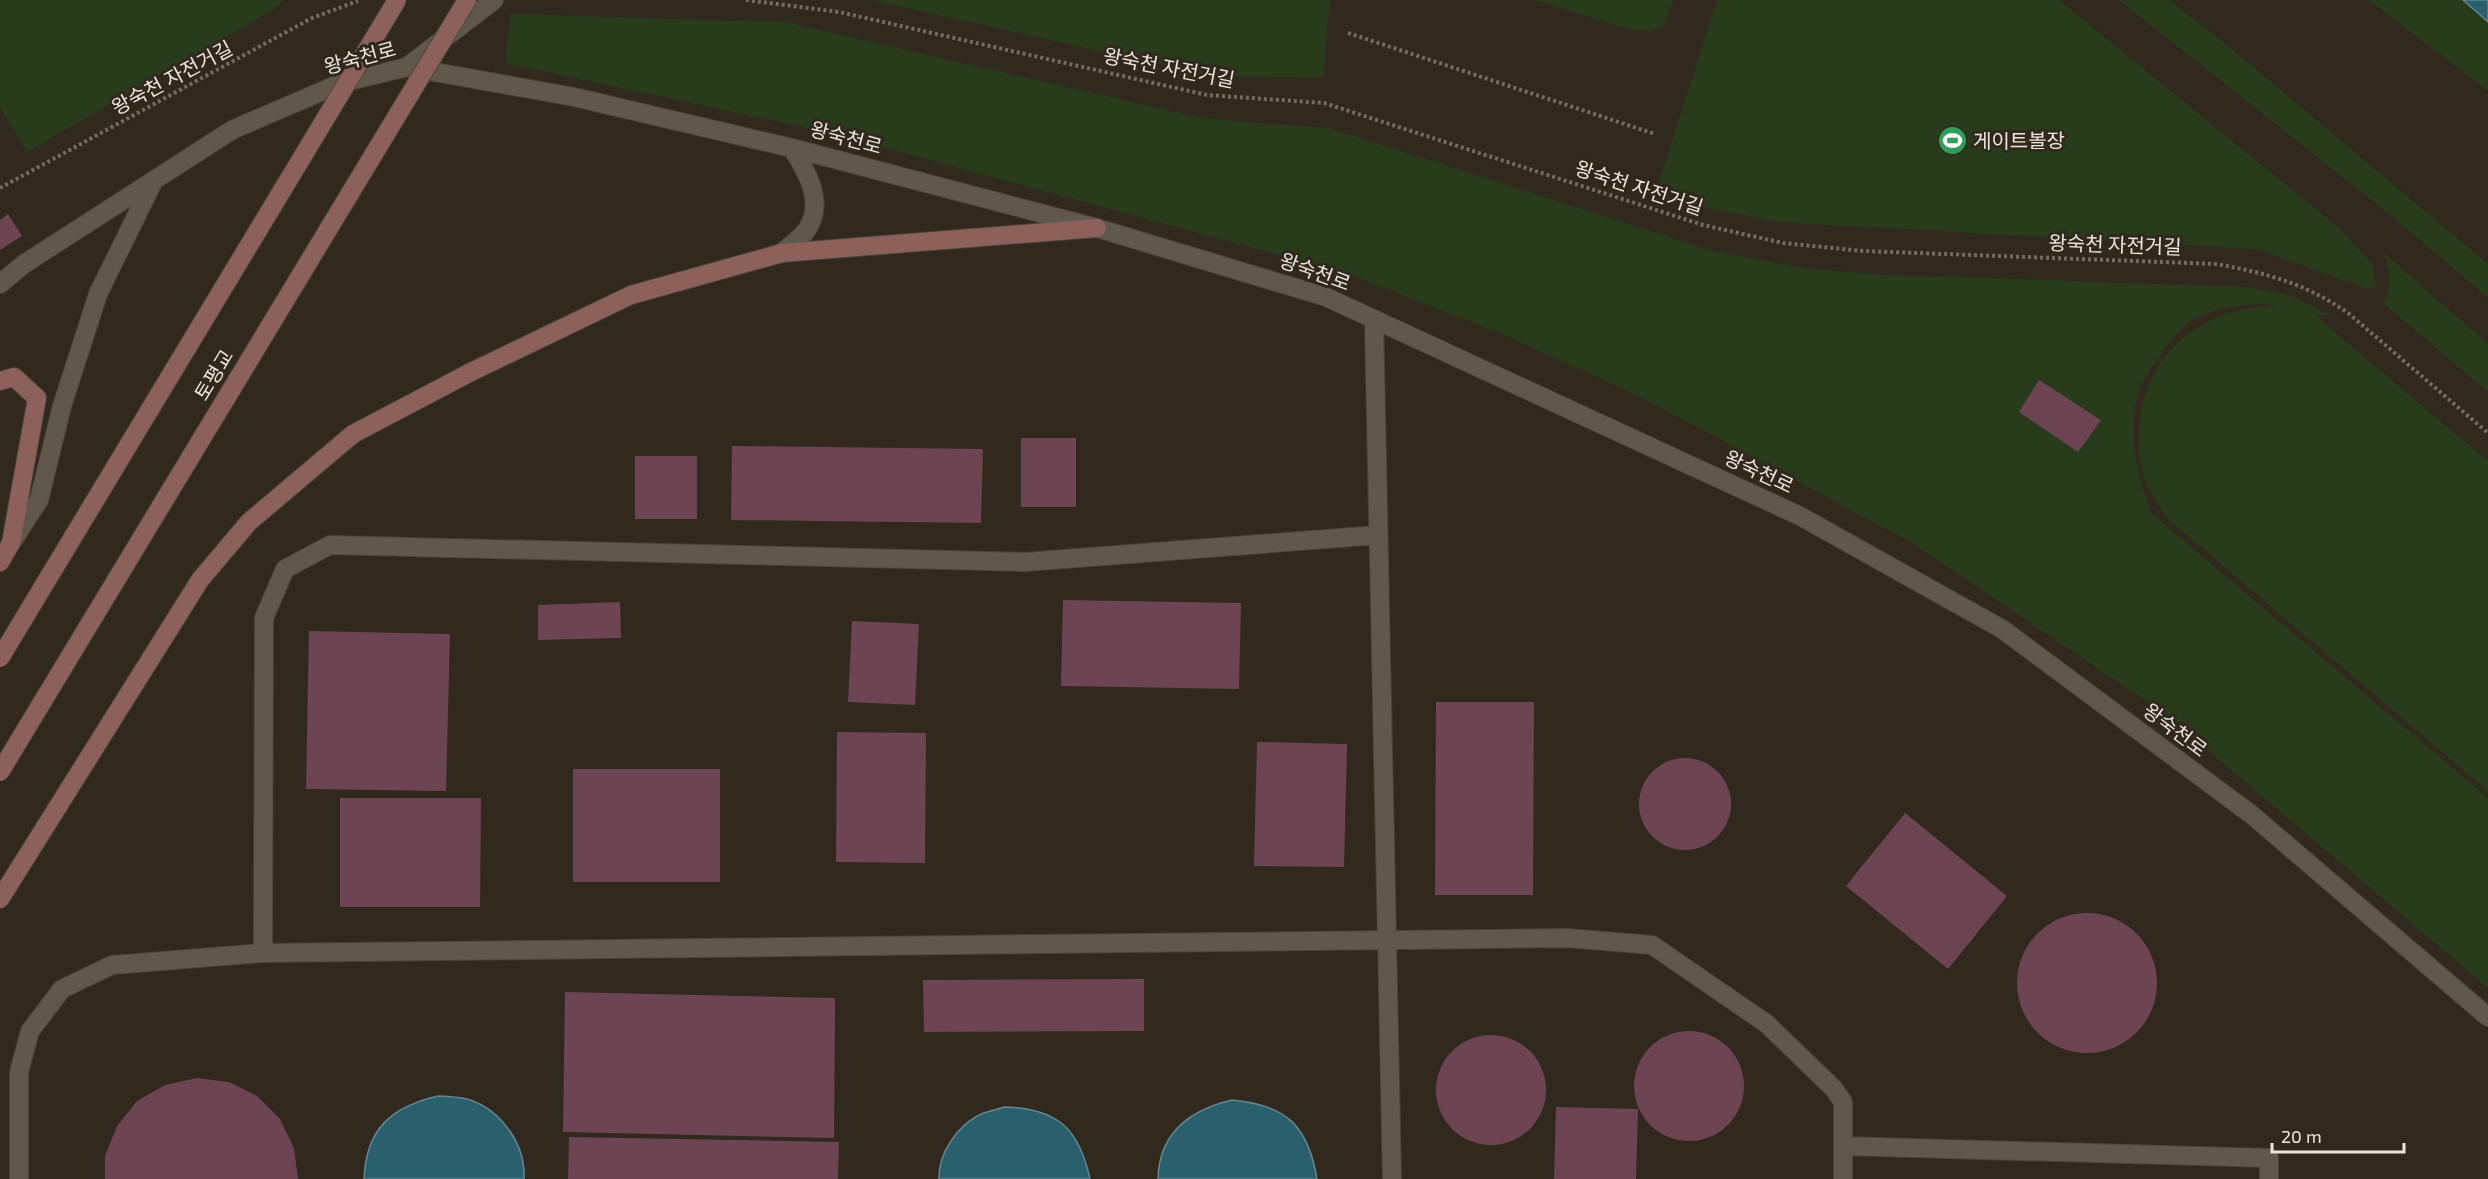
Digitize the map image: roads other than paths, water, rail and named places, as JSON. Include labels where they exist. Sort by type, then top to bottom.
[{"type":"street","name":"토평교","points":[[0,658],[397,0]]},
{"type":"street","name":"토평교","points":[[0,772],[467,0]]},
{"type":"street","points":[[407,67],[494,0]]},
{"type":"street","name":"왕숙천로","points":[[0,284],[24,264],[232,130],[341,83],[407,67],[574,98],[792,147],[1097,228],[1326,297],[1800,516],[2001,628],[2252,815],[2488,1017]]},
{"type":"street","points":[[782,253],[807,230],[815,206],[811,179],[792,147]]},
{"type":"street","points":[[0,562],[39,501],[62,406],[98,294],[154,180]]},
{"type":"street","points":[[0,899],[200,580],[249,522],[353,434],[471,372],[631,295],[782,253],[1097,228]]},
{"type":"street","points":[[1374,321],[1392,1179]]},
{"type":"street","points":[[0,381],[14,377],[37,398],[11,543]]},
{"type":"street","points":[[264,953],[264,618],[285,569],[330,545],[1025,562],[1378,536]]},
{"type":"street","points":[[19,1179],[19,1072],[30,1031],[62,989],[112,965],[264,953],[1567,938],[1652,945],[1767,1024],[1834,1089],[1843,1102],[1843,1179]]},
{"type":"street","points":[[1843,1146],[2269,1158],[2269,1179]]},
{"type":"water","points":[[2463,0],[2488,0],[2488,22],[2487,21]]},
{"type":"water","points":[[438,1096],[462,1098],[475,1102],[498,1117],[515,1139],[523,1165],[524,1179],[364,1179],[370,1146],[384,1123],[407,1107]]},
{"type":"water","points":[[1232,1100],[1267,1107],[1291,1121],[1308,1145],[1317,1179],[1158,1179],[1164,1148],[1180,1126],[1203,1110]]},
{"type":"water","points":[[1004,1107],[1038,1112],[1063,1124],[1079,1146],[1090,1179],[939,1179],[942,1159],[957,1133],[981,1114]]},
{"type":"place","name":"게이트볼장","points":[[1952,141]]}]
